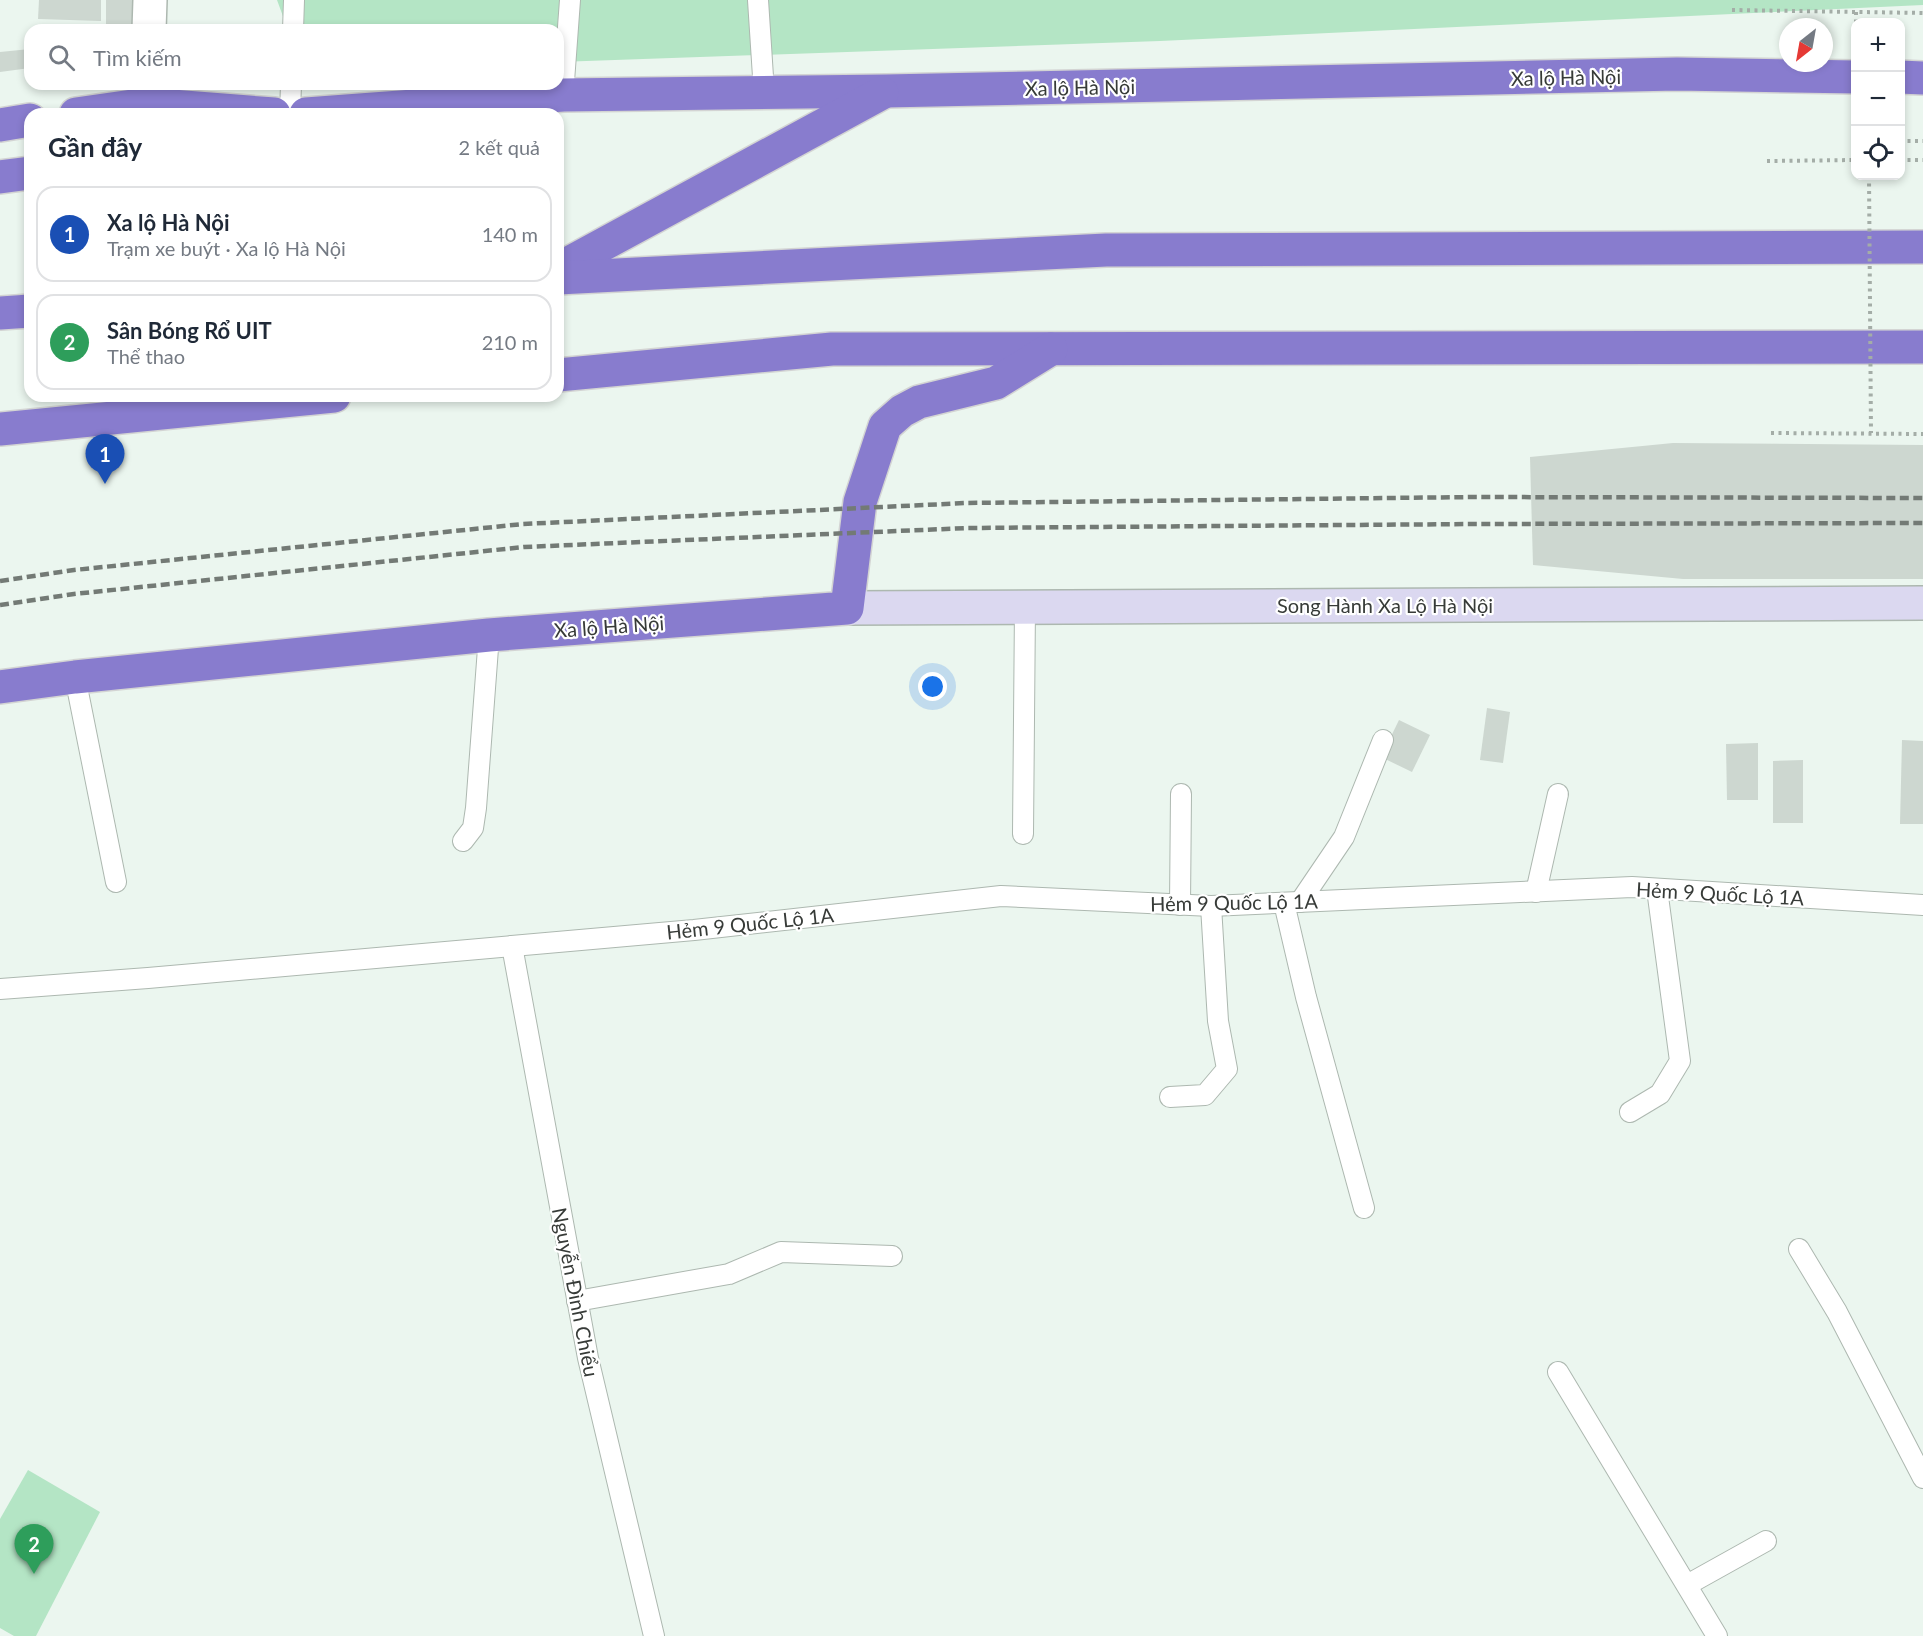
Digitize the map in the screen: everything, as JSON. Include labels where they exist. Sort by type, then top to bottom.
[{"type":"highway","name":"Xa lộ Hà Nội","points":[[387,108],[563,95],[886,91],[1677,74],[1851,77]]},
{"type":"highway","points":[[1905,77],[1923,78]]},
{"type":"highway","points":[[564,266],[886,91]]},
{"type":"highway","points":[[108,108],[146,101],[215,108]]},
{"type":"highway","points":[[0,124],[24,121]]},
{"type":"highway","points":[[0,177],[24,174]]},
{"type":"highway","points":[[564,278],[1106,250],[1923,247]]},
{"type":"highway","points":[[0,313],[24,311]]},
{"type":"highway","points":[[564,374],[832,349],[1923,347]]},
{"type":"highway","points":[[847,608],[860,502],[885,426],[902,411],[919,402],[996,383],[1051,349]]},
{"type":"highway","points":[[8,431],[278,402]]},
{"type":"highway","name":"Xa lộ Hà Nội","points":[[0,687],[75,677],[489,635],[847,608]]},
{"type":"main road","name":"Song Hành Xa Lộ Hà Nội","points":[[847,608],[1923,603]]},
{"type":"street","points":[[149,24],[150,0]]},
{"type":"lane","points":[[293,24],[294,0]]},
{"type":"lane","points":[[564,81],[570,0]]},
{"type":"lane","points":[[758,0],[764,92]]},
{"type":"lane","points":[[290,108],[291,90]]},
{"type":"lane","points":[[563,90],[563,95]]},
{"type":"lane","points":[[1023,834],[1025,606]]},
{"type":"lane","points":[[464,841],[473,828],[476,808],[489,635]]},
{"type":"lane","points":[[75,677],[116,882]]},
{"type":"lane","points":[[1364,1208],[1306,997],[1292,903],[1344,837],[1383,740]]},
{"type":"lane","points":[[1180,905],[1181,794]]},
{"type":"lane","points":[[1536,892],[1558,794]]},
{"type":"lane","name":"Hẻm 9 Quốc Lộ 1A","points":[[0,989],[694,930],[1000,896],[1211,906],[1632,887],[1923,904]]},
{"type":"lane","points":[[1630,1112],[1660,1094],[1680,1061],[1656,889]]},
{"type":"lane","points":[[1170,1097],[1205,1095],[1227,1069],[1218,1021],[1211,906]]},
{"type":"lane","name":"Nguyễn Đình Chiểu","points":[[512,946],[588,1358],[654,1636]]},
{"type":"lane","points":[[1799,1249],[1837,1312],[1923,1478]]},
{"type":"lane","points":[[577,1301],[729,1274],[781,1252],[892,1256]]},
{"type":"lane","points":[[1558,1372],[1717,1636]]},
{"type":"lane","points":[[1687,1585],[1766,1541]]},
{"type":"path","points":[[1732,10],[1923,13]]},
{"type":"path","points":[[1856,12],[1856,18]]},
{"type":"path","points":[[1905,141],[1923,141]]},
{"type":"path","points":[[1767,161],[1851,160]]},
{"type":"path","points":[[1905,160],[1923,160]]},
{"type":"path","points":[[1869,180],[1871,434]]},
{"type":"path","points":[[1771,433],[1923,434]]},
{"type":"green space","points":[[277,0],[1923,0],[1923,5],[1160,41],[564,62],[564,24],[286,24]]},
{"type":"green space","points":[[28,1470],[100,1512],[36,1636],[14,1636],[0,1628],[0,1519]]},
{"type":"building","points":[[39,0],[101,0],[101,21],[38,19]]},
{"type":"building","points":[[106,0],[132,0],[132,24],[106,24]]},
{"type":"building","points":[[24,50],[24,69],[0,72],[0,52]]},
{"type":"building","points":[[1673,443],[1923,445],[1923,579],[1683,579],[1533,565],[1530,457]]},
{"type":"building","points":[[1487,708],[1510,712],[1503,763],[1480,760]]},
{"type":"building","points":[[1399,720],[1430,735],[1412,772],[1381,757]]},
{"type":"building","points":[[1902,740],[1923,741],[1923,824],[1900,824]]},
{"type":"building","points":[[1758,743],[1758,800],[1727,800],[1726,744]]},
{"type":"building","points":[[1803,760],[1803,823],[1773,823],[1773,761]]},
{"type":"railway","points":[[0,581],[74,570],[523,524],[966,503],[1474,497],[1923,498]]},
{"type":"railway","points":[[0,605],[74,594],[524,547],[968,528],[1923,523]]},
{"type":"place","name":"Xa lộ Hà Nội","points":[[105,484]]},
{"type":"place","name":"Sân Bóng Rổ UIT","points":[[34,1574]]}]
